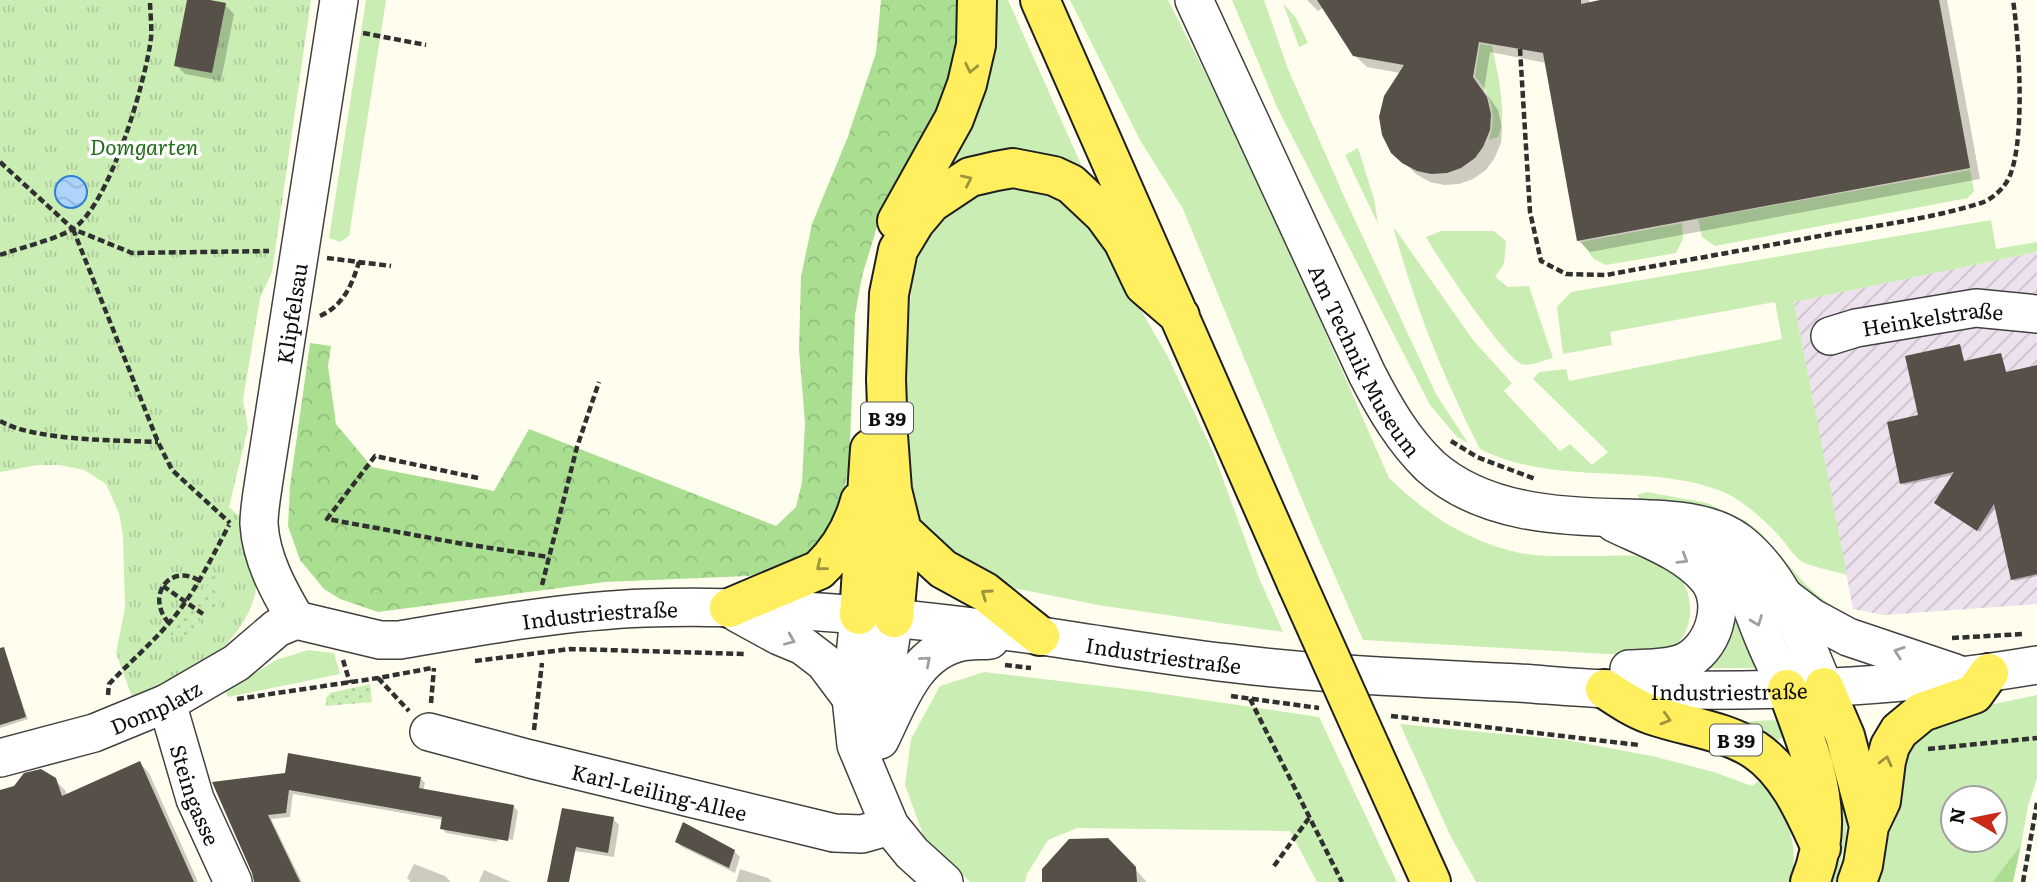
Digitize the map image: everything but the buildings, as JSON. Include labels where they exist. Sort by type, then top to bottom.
[{"type":"main road","points":[[877,616],[870,462],[875,288],[885,247],[900,213],[954,119],[967,84],[976,45],[977,0]]},
{"type":"main road","name":"B 39","points":[[1040,0],[1431,882]]},
{"type":"main road","name":"B 39","points":[[877,616],[902,531],[892,489],[888,435],[886,379],[889,293],[898,250],[915,222],[931,203],[970,177],[996,170],[1013,168],[1054,176],[1081,192],[1104,215],[1124,241],[1144,285],[1180,316]]},
{"type":"main road","points":[[729,608],[778,586],[799,580],[819,570],[830,560],[846,535],[858,508],[870,462]]},
{"type":"main road","points":[[902,531],[943,569],[985,592],[1040,636]]},
{"type":"main road","points":[[1857,882],[1863,865],[1869,826],[1881,801],[1886,761],[1899,731],[1922,712],[1975,694],[1976,674]]},
{"type":"main road","points":[[1805,688],[1845,736],[1869,826]]},
{"type":"main road","name":"B 39","points":[[1805,688],[1823,806],[1815,865]]},
{"type":"main road","name":"B 39","points":[[1605,689],[1649,714],[1729,737],[1756,751],[1768,761],[1793,791],[1815,865]]},
{"type":"main road","name":"B 39","points":[[1378,763],[1433,836],[1456,882]]},
{"type":"street","name":"Klipfelsau","points":[[296,620],[278,591],[259,523],[339,0]]},
{"type":"street","name":"Am Technik Museum","points":[[1194,0],[1350,340],[1398,429],[1431,466],[1486,499],[1535,513],[1649,518],[1694,525],[1716,530],[1739,542],[1760,561],[1786,597],[1805,688]]},
{"type":"street","name":"Heinkelstraße","points":[[1830,336],[1856,328],[1976,308],[2037,314]]},
{"type":"street","points":[[1549,685],[1568,677],[1597,671],[1669,666],[1686,662],[1702,648],[1714,624],[1716,593],[1708,578],[1684,558],[1600,516]]},
{"type":"street","points":[[1694,525],[1720,548],[1805,688]]},
{"type":"street","points":[[1786,597],[1811,617],[1848,637],[1976,674]]},
{"type":"street","name":"Industriestraße","points":[[296,620],[361,636],[390,640],[573,614],[643,608],[729,608],[877,616],[1227,663],[1339,675],[1605,689],[1735,691],[1875,685],[1976,674],[2031,649]]},
{"type":"street","points":[[729,608],[803,646],[824,662],[851,698]]},
{"type":"street","points":[[877,616],[851,698],[856,745],[885,812],[912,853],[944,882]]},
{"type":"street","points":[[877,616],[885,675],[880,740],[885,812]]},
{"type":"street","name":"Domplatz","points":[[0,758],[94,733],[167,704],[236,663],[277,628],[296,620]]},
{"type":"street","points":[[880,740],[914,672],[936,653],[961,642],[1040,636]]},
{"type":"street","name":"Steingasse","points":[[167,704],[195,799],[233,882]]},
{"type":"street","name":"Karl-Leiling-Allee","points":[[429,732],[834,833],[862,834],[885,812]]},
{"type":"path","points":[[0,255],[74,229],[106,186],[128,129],[141,84],[151,37],[150,0]]},
{"type":"path","points":[[1520,49],[1530,212],[1541,261],[1566,274],[1606,275],[1880,225],[1984,202],[2007,182],[2014,164],[2018,72],[2013,0]]},
{"type":"path","points":[[379,36],[426,45]]},
{"type":"path","points":[[0,162],[74,229],[132,253],[280,251],[299,254]]},
{"type":"path","points":[[74,229],[158,442],[172,470],[230,523]]},
{"type":"path","points":[[345,260],[391,267]]},
{"type":"path","points":[[289,317],[318,317],[328,312],[344,297],[353,283],[359,262]]},
{"type":"path","points":[[542,584],[577,447],[599,382]]},
{"type":"path","points":[[0,421],[13,428],[76,438],[158,442]]},
{"type":"path","points":[[1445,438],[1477,457],[1535,479],[1548,481]]},
{"type":"path","points":[[478,478],[375,456],[327,519],[549,557]]},
{"type":"path","points":[[94,733],[107,716],[109,684],[186,602],[230,523],[264,480]]},
{"type":"path","points":[[169,623],[159,609],[159,593],[163,586],[176,576],[184,575],[200,581]]},
{"type":"path","points":[[163,586],[203,614]]},
{"type":"path","points":[[1949,639],[2031,649]]},
{"type":"path","points":[[464,662],[570,649],[730,652],[753,655]]},
{"type":"path","points":[[530,759],[542,663]]},
{"type":"path","points":[[350,683],[444,666]]},
{"type":"path","points":[[429,732],[434,667]]},
{"type":"path","points":[[378,678],[429,732]]},
{"type":"path","points":[[1250,699],[1342,882]]},
{"type":"path","points":[[1899,731],[1923,749],[2037,738]]},
{"type":"path","points":[[2023,882],[2037,803]]},
{"type":"path","points":[[1274,866],[1310,818]]},
{"type":"shaded area","points":[[2037,252],[2037,604],[1884,615],[1853,609],[1794,302]]},
{"type":"green space","name":"Domgarten","points":[[0,0],[311,0],[272,272],[260,298],[243,400],[248,428],[229,507],[247,523],[256,572],[254,599],[244,621],[211,659],[186,676],[134,702],[116,653],[125,608],[123,536],[119,513],[106,484],[84,470],[60,465],[38,465],[0,472]]},
{"type":"green space","points":[[366,0],[386,0],[349,236],[340,242],[329,238]]},
{"type":"green space","points":[[881,0],[964,0],[958,72],[888,203],[877,227],[862,276],[855,315],[849,468],[838,516],[819,544],[788,567],[748,576],[605,582],[378,612],[340,599],[324,589],[300,560],[288,526],[290,486],[310,343],[331,346],[328,366],[336,424],[372,467],[494,491],[529,429],[776,526],[796,507],[802,482],[805,423],[799,349],[801,277],[812,224],[847,139],[876,53]]},
{"type":"green space","points":[[990,0],[1008,0],[1087,178],[943,173]]},
{"type":"green space","points":[[1070,0],[1168,0],[1251,163],[1389,478],[1449,525],[1501,548],[1546,556],[1640,556],[1668,565],[1678,574],[1689,600],[1690,614],[1681,639],[1671,648],[1654,655],[1363,640],[1313,526],[1183,209],[1140,140]]},
{"type":"green space","points":[[1232,0],[1264,0],[1288,69],[1347,203],[1436,394],[1468,443],[1457,437],[1430,405],[1277,107]]},
{"type":"green space","points":[[1283,3],[1296,18],[1308,43],[1299,47]]},
{"type":"green space","points":[[1480,44],[1492,46],[1502,105],[1498,137],[1489,140],[1493,114],[1489,98],[1475,77]]},
{"type":"green space","points":[[1358,148],[1374,199],[1378,224],[1345,155]]},
{"type":"green space","points":[[1970,170],[1974,191],[1968,198],[1715,246],[1702,237],[1698,219]]},
{"type":"green space","points":[[1012,183],[1046,192],[1076,205],[1109,246],[1139,307],[1167,355],[1213,452],[1260,580],[1283,632],[1098,605],[993,584],[919,535],[907,499],[903,385],[913,271],[922,250],[938,226],[963,201]]},
{"type":"green space","points":[[1991,220],[1996,249],[2037,242],[2037,252],[1794,302],[1847,575],[1801,561],[1760,517],[1721,491],[1692,482],[1661,478],[1538,468],[1509,461],[1480,449],[1430,340],[1393,226],[1473,340],[1512,383],[1504,391],[1560,451],[1570,444],[1592,465],[1608,452],[1533,379],[1539,372],[1566,369],[1569,381],[1782,339],[1775,302],[1610,332],[1612,345],[1563,354],[1557,307],[1571,292]]},
{"type":"green space","points":[[1682,223],[1683,239],[1676,253],[1606,265],[1594,259],[1581,242]]},
{"type":"green space","points":[[1441,231],[1494,231],[1506,241],[1504,264],[1495,277],[1508,287],[1529,286],[1553,358],[1524,365],[1500,343],[1456,284],[1426,237]]},
{"type":"green space","points":[[1647,492],[1707,503],[1746,521],[1759,531],[1807,586],[1837,611],[1643,503],[1637,495]]},
{"type":"green space","points":[[215,572],[220,609],[204,610],[195,604]]},
{"type":"green space","points":[[1728,602],[1759,668],[1698,668]]},
{"type":"green space","points":[[191,609],[200,616],[203,632],[167,638]]},
{"type":"green space","points":[[308,650],[334,653],[340,674],[228,697],[226,692],[276,660]]},
{"type":"green space","points":[[984,672],[1143,691],[1319,717],[1397,882],[1317,882],[1290,831],[1077,828],[1048,840],[1025,882],[970,882],[924,837],[905,785],[911,739],[940,686]]},
{"type":"green space","points":[[370,684],[372,702],[326,706],[326,698],[330,693]]},
{"type":"green space","points":[[2037,695],[2037,778],[2028,806],[2021,845],[1992,882],[1879,882],[1910,735],[1989,705]]},
{"type":"green space","points":[[1777,720],[1788,737],[1779,739],[1771,746],[1736,722]]},
{"type":"green space","points":[[1400,724],[1566,740],[1652,756],[1714,772],[1752,786],[1765,776],[1784,814],[1792,840],[1793,868],[1789,882],[1476,882],[1450,835]]},
{"type":"green space","points":[[1832,746],[1847,811],[1846,838],[1836,882],[1826,882],[1822,749]]},
{"type":"green space","points":[[2021,845],[2013,882],[1992,882]]},
{"type":"water","points":[[71,176],[82,181],[87,192],[82,203],[71,208],[60,203],[55,192],[60,181]]}]
